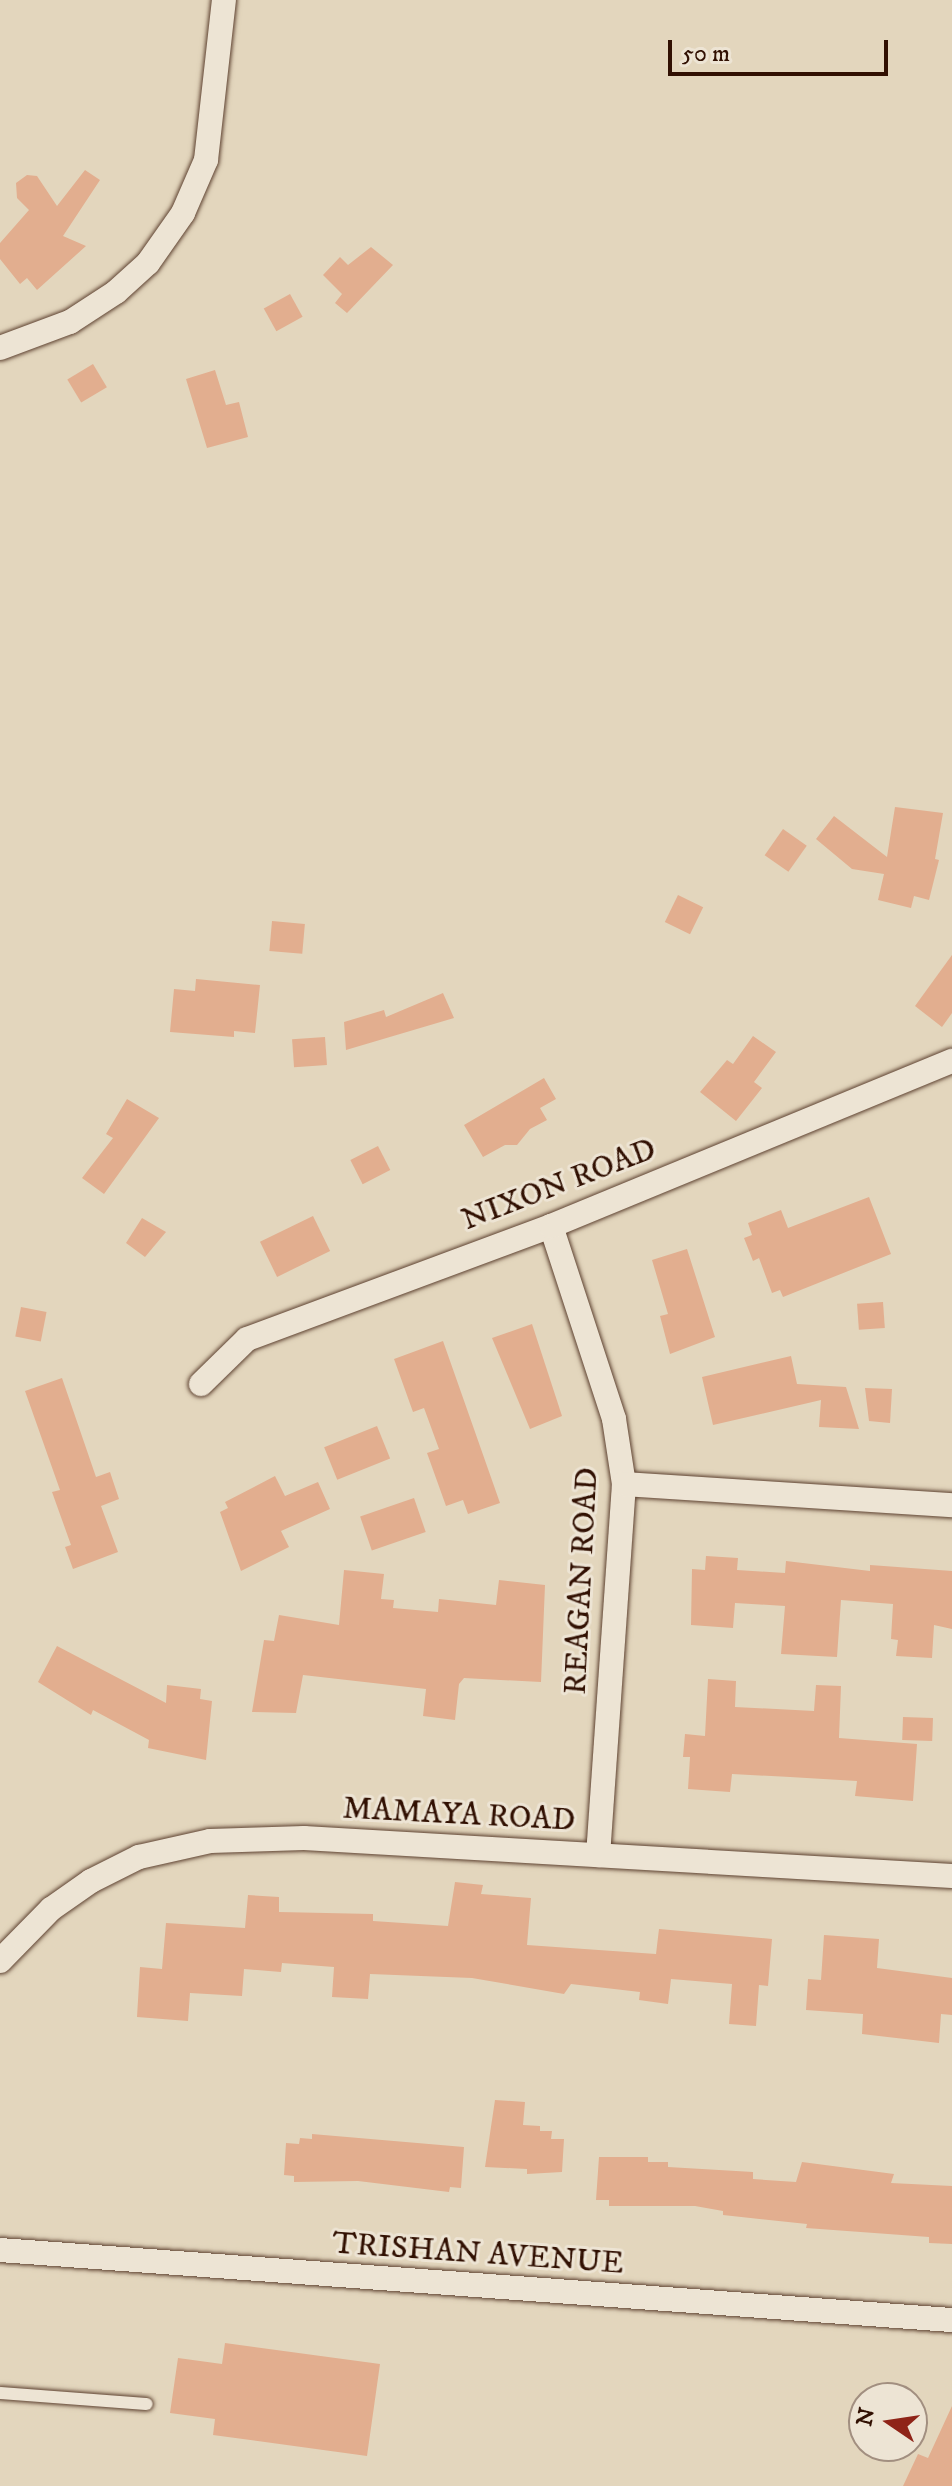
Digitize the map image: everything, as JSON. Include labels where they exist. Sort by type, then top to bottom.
[{"type":"street","points":[[0,348],[70,322],[116,292],[148,263],[183,213],[206,160],[224,0]]},
{"type":"street","name":"NIXON ROAD","points":[[201,1384],[247,1339],[551,1226],[952,1061]]},
{"type":"street","name":"REAGAN ROAD","points":[[551,1226],[614,1419],[624,1484],[598,1855]]},
{"type":"street","points":[[624,1484],[952,1505]]},
{"type":"street","name":"MAMAYA ROAD","points":[[0,1961],[51,1909],[91,1881],[166,1848],[304,1838],[952,1876]]},
{"type":"street","name":"TRISHAN AVENUE","points":[[0,2250],[952,2320]]},
{"type":"lane","points":[[0,2393],[147,2404]]},
{"type":"building","points":[[85,170],[100,180],[63,236],[86,246],[37,290],[27,278],[20,284],[0,259],[0,243],[29,210],[17,198],[16,183],[27,175],[37,176],[57,206]]},
{"type":"building","points":[[371,247],[393,265],[347,313],[335,303],[342,294],[323,275],[340,257],[348,265]]},
{"type":"building","points":[[290,294],[303,317],[276,331],[264,309]]},
{"type":"building","points":[[93,364],[107,387],[81,403],[67,379]]},
{"type":"building","points":[[215,370],[226,405],[239,402],[248,437],[207,448],[186,379]]},
{"type":"building","points":[[895,807],[943,813],[935,859],[939,860],[929,900],[914,896],[911,908],[878,900],[884,874],[852,869],[816,839],[834,816],[887,857]]},
{"type":"building","points":[[783,829],[807,846],[788,872],[765,855]]},
{"type":"building","points":[[678,895],[703,907],[690,934],[665,922]]},
{"type":"building","points":[[272,921],[305,924],[302,954],[269,951]]},
{"type":"building","points":[[952,955],[952,1013],[942,1027],[915,1006]]},
{"type":"building","points":[[196,979],[260,985],[255,1033],[234,1031],[234,1037],[170,1032],[174,989],[195,991]]},
{"type":"building","points":[[443,993],[454,1018],[346,1050],[344,1022],[384,1010],[386,1017]]},
{"type":"building","points":[[753,1036],[776,1052],[754,1082],[762,1088],[736,1121],[700,1092],[727,1060],[733,1064]]},
{"type":"building","points":[[325,1037],[327,1065],[294,1067],[292,1039]]},
{"type":"building","points":[[544,1078],[556,1099],[540,1108],[547,1120],[530,1129],[517,1145],[505,1145],[483,1157],[464,1125]]},
{"type":"building","points":[[127,1099],[159,1118],[104,1194],[82,1178],[113,1138],[106,1134]]},
{"type":"building","points":[[378,1146],[390,1170],[363,1184],[350,1160]]},
{"type":"building","points":[[869,1197],[891,1254],[783,1297],[780,1290],[772,1293],[759,1258],[753,1261],[744,1238],[752,1235],[748,1223],[781,1210],[788,1228]]},
{"type":"building","points":[[313,1216],[330,1251],[277,1277],[260,1242]]},
{"type":"building","points":[[142,1218],[166,1232],[145,1257],[126,1243]]},
{"type":"building","points":[[687,1249],[715,1337],[670,1354],[660,1316],[668,1314],[652,1260]]},
{"type":"building","points":[[883,1302],[885,1328],[859,1330],[857,1304]]},
{"type":"building","points":[[21,1307],[47,1312],[41,1341],[15,1336]]},
{"type":"building","points":[[532,1324],[562,1416],[530,1429],[492,1338]]},
{"type":"building","points":[[443,1341],[500,1503],[468,1514],[463,1500],[446,1506],[427,1453],[439,1449],[424,1408],[413,1412],[394,1359]]},
{"type":"building","points":[[791,1356],[797,1384],[846,1387],[859,1429],[819,1427],[821,1400],[713,1425],[702,1377]]},
{"type":"building","points":[[62,1378],[96,1477],[110,1472],[119,1499],[101,1506],[118,1552],[73,1569],[65,1547],[71,1545],[52,1492],[60,1490],[25,1391]]},
{"type":"building","points":[[865,1388],[892,1389],[890,1423],[869,1421]]},
{"type":"building","points":[[377,1426],[390,1458],[337,1480],[324,1447]]},
{"type":"building","points":[[275,1476],[285,1496],[318,1482],[330,1509],[281,1531],[289,1547],[241,1571],[220,1512],[228,1508],[225,1502]]},
{"type":"building","points":[[414,1498],[426,1532],[372,1551],[360,1517]]},
{"type":"building","points":[[706,1556],[738,1558],[737,1570],[785,1573],[786,1561],[870,1571],[870,1565],[952,1571],[952,1629],[934,1625],[932,1658],[896,1656],[898,1640],[891,1639],[893,1604],[841,1600],[837,1657],[781,1654],[785,1606],[735,1603],[733,1628],[691,1625],[692,1569],[705,1570]]},
{"type":"building","points":[[344,1570],[384,1574],[381,1599],[394,1600],[393,1608],[438,1612],[439,1599],[496,1605],[499,1580],[545,1585],[541,1682],[464,1678],[459,1684],[455,1720],[423,1716],[426,1689],[303,1675],[296,1713],[252,1712],[264,1640],[274,1641],[279,1615],[339,1625]]},
{"type":"building","points":[[57,1646],[166,1703],[167,1685],[201,1689],[200,1699],[212,1701],[206,1760],[148,1748],[149,1740],[93,1710],[91,1715],[38,1682]]},
{"type":"building","points":[[708,1679],[736,1681],[735,1707],[814,1711],[816,1685],[841,1686],[839,1738],[917,1744],[913,1801],[855,1796],[857,1781],[790,1777],[732,1774],[730,1792],[688,1789],[690,1757],[683,1757],[685,1734],[705,1736]]},
{"type":"building","points":[[903,1717],[933,1718],[932,1741],[902,1740]]},
{"type":"building","points":[[455,1882],[483,1885],[481,1894],[531,1898],[527,1945],[656,1954],[659,1929],[772,1939],[768,1986],[759,1985],[756,2026],[729,2024],[732,1984],[671,1979],[668,2004],[639,2000],[640,1992],[571,1984],[564,1994],[472,1978],[370,1974],[368,1999],[332,1997],[334,1967],[282,1963],[281,1972],[244,1969],[242,1996],[190,1993],[188,2021],[137,2017],[140,1967],[162,1969],[166,1923],[245,1928],[248,1895],[279,1897],[279,1912],[373,1914],[373,1921],[448,1926]]},
{"type":"building","points":[[824,1935],[879,1939],[877,1968],[952,1978],[952,2015],[941,2014],[939,2043],[862,2034],[863,2014],[806,2010],[808,1979],[821,1980]]},
{"type":"building","points":[[495,2100],[525,2102],[523,2125],[540,2126],[540,2131],[552,2131],[551,2139],[564,2139],[562,2172],[527,2174],[527,2169],[485,2167]]},
{"type":"building","points":[[312,2134],[464,2147],[461,2188],[450,2187],[449,2192],[358,2181],[294,2182],[294,2176],[284,2175],[286,2143],[299,2144],[300,2138],[312,2139]]},
{"type":"building","points":[[599,2157],[648,2157],[648,2162],[668,2162],[668,2167],[753,2172],[753,2179],[796,2182],[802,2162],[894,2174],[891,2183],[952,2186],[952,2244],[929,2243],[929,2237],[806,2228],[807,2224],[723,2215],[723,2211],[695,2206],[609,2206],[609,2200],[596,2200]]},
{"type":"building","points":[[225,2343],[380,2364],[367,2456],[213,2435],[215,2419],[170,2413],[178,2358],[222,2364]]},
{"type":"building","points":[[952,2406],[952,2486],[903,2486],[914,2462],[928,2462]]}]
